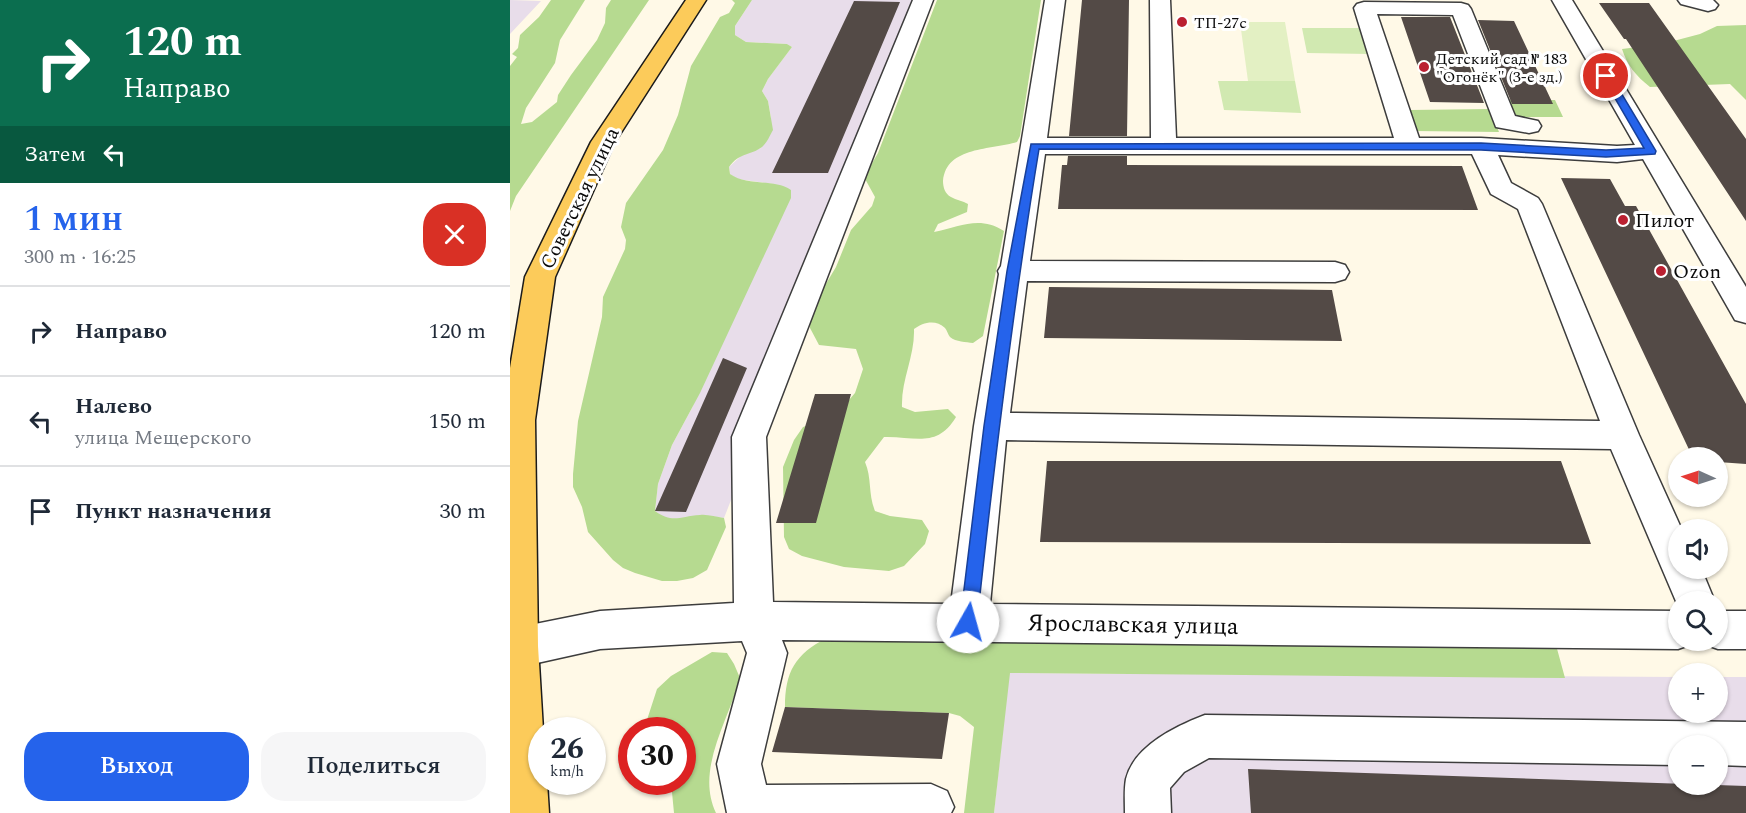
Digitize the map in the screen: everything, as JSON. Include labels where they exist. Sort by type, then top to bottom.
[{"type":"main road","name":"Советская улица","points":[[526,813],[514,647],[514,421],[540,277],[603,142],[696,0]]},
{"type":"street","points":[[923,0],[748,437],[753,621],[767,653],[739,764],[750,811],[931,807]]},
{"type":"street","points":[[968,622],[1012,271],[1034,146],[1055,0]]},
{"type":"street","points":[[1160,0],[1164,145]]},
{"type":"street","points":[[1562,0],[1746,312]]},
{"type":"street","points":[[1409,147],[1365,8],[1461,9],[1505,122],[1529,126]]},
{"type":"street","points":[[1034,146],[1481,146],[1606,153],[1651,151]]},
{"type":"street","points":[[1481,146],[1500,188],[1529,204],[1622,435],[1668,538]]},
{"type":"street","points":[[1012,271],[1335,272]]},
{"type":"street","points":[[991,426],[1622,435]]},
{"type":"street","name":"Ярославская улица","points":[[514,647],[600,630],[753,621],[1668,630]]},
{"type":"street","points":[[1728,630],[1746,630]]},
{"type":"street","points":[[1148,813],[1148,780],[1168,757],[1205,736],[1746,744]]},
{"type":"shaded area","points":[[510,0],[541,1],[510,34]]},
{"type":"shaded area","points":[[752,0],[927,0],[724,518],[701,515],[683,519],[666,519],[655,511],[658,484],[672,445],[693,406],[773,184],[737,179],[730,174],[729,167],[742,155],[761,148],[771,118],[768,101],[762,91],[768,79],[792,47],[787,44],[746,42],[735,35],[735,26]]},
{"type":"shaded area","points":[[1009,673],[1668,677],[1668,723],[1728,723],[1728,677],[1746,677],[1746,813],[994,813]]},
{"type":"green space","points":[[551,0],[585,0],[560,40],[555,63],[526,108],[521,124],[532,122],[557,102],[558,95],[597,40],[605,23],[606,8],[611,0],[649,0],[516,196],[510,211],[510,66],[517,57],[512,54],[518,48],[520,35],[539,17]]},
{"type":"green space","points":[[732,0],[752,0],[735,26],[735,35],[746,42],[787,44],[792,47],[768,79],[762,91],[768,101],[773,130],[762,147],[733,162],[729,167],[730,174],[745,180],[784,186],[791,190],[791,198],[700,393],[672,445],[658,484],[655,511],[661,515],[672,518],[703,515],[724,518],[726,527],[707,570],[693,578],[662,581],[623,568],[588,532],[582,507],[573,487],[578,421],[602,317],[603,297],[625,249],[626,240],[621,227],[626,203],[663,150],[678,115],[691,66],[720,17],[729,13],[735,3]]},
{"type":"green space","points":[[937,0],[1041,0],[1020,136],[1017,142],[961,155],[952,161],[943,181],[943,186],[949,196],[968,204],[967,212],[938,224],[934,232],[978,223],[995,226],[1004,231],[983,336],[973,343],[958,341],[952,339],[946,329],[938,323],[925,323],[914,329],[902,407],[915,412],[948,409],[956,417],[949,427],[933,437],[915,439],[884,437],[865,462],[875,511],[890,516],[922,520],[929,531],[925,544],[904,566],[889,571],[844,567],[802,556],[789,549],[784,537],[783,467],[794,440],[803,427],[836,415],[855,393],[863,369],[856,349],[819,345],[810,328],[810,318],[818,297],[836,267],[851,230],[872,206],[875,197],[864,177],[878,153]]},
{"type":"green space","points":[[1240,22],[1285,22],[1295,81],[1248,81]]},
{"type":"green space","points":[[1746,25],[1746,100],[1730,84],[1650,87],[1633,70],[1622,49],[1662,44],[1700,34],[1717,26]]},
{"type":"green space","points":[[1302,28],[1363,28],[1370,54],[1307,53]]},
{"type":"green space","points":[[1218,81],[1295,81],[1301,113],[1224,110]]},
{"type":"green space","points":[[1501,100],[1555,100],[1563,117],[1509,117]]},
{"type":"green space","points":[[1490,109],[1499,132],[1415,131],[1410,110]]},
{"type":"green space","points":[[827,638],[1247,643],[1314,646],[1329,644],[1556,645],[1565,678],[1010,673],[994,813],[964,813],[974,727],[960,716],[949,713],[785,707],[787,684],[794,665],[807,651]]},
{"type":"green space","points":[[712,652],[727,653],[740,678],[711,762],[709,779],[716,813],[674,813],[672,795],[696,795],[696,717],[648,717],[657,689],[671,676]]},
{"type":"building","points":[[1082,0],[1129,0],[1127,136],[1069,136]]},
{"type":"building","points":[[854,1],[900,2],[828,173],[772,173]]},
{"type":"building","points":[[1599,3],[1649,3],[1746,139],[1746,221],[1626,39]]},
{"type":"building","points":[[1401,17],[1450,17],[1484,103],[1430,102]]},
{"type":"building","points":[[1478,20],[1514,21],[1553,104],[1512,104]]},
{"type":"building","points":[[1068,156],[1127,156],[1127,165],[1462,166],[1478,210],[1058,209],[1062,165],[1067,165]]},
{"type":"building","points":[[1561,178],[1610,179],[1625,206],[1636,206],[1746,404],[1746,464],[1728,463],[1728,447],[1688,447]]},
{"type":"building","points":[[1049,287],[1332,290],[1342,341],[1044,338]]},
{"type":"building","points":[[723,358],[747,368],[686,512],[655,511]]},
{"type":"building","points":[[815,394],[851,394],[816,523],[776,523]]},
{"type":"building","points":[[1047,461],[1561,461],[1591,544],[1040,542]]},
{"type":"building","points":[[785,707],[949,713],[942,759],[772,752]]},
{"type":"building","points":[[1248,769],[1668,783],[1668,795],[1728,795],[1728,785],[1746,786],[1746,813],[1251,813]]},
{"type":"place","name":"ТП-27c","points":[[1182,22]]},
{"type":"place","name":"Детский сад № 183 \"Огонёк\" (3-е зд.)","points":[[1424,67]]},
{"type":"place","name":"Пилот","points":[[1623,220]]},
{"type":"place","name":"Ozon","points":[[1661,271]]},
{"type":"route","points":[[968,622],[1012,271],[1034,146],[1481,146],[1617,154],[1651,151],[1606,76]]}]
